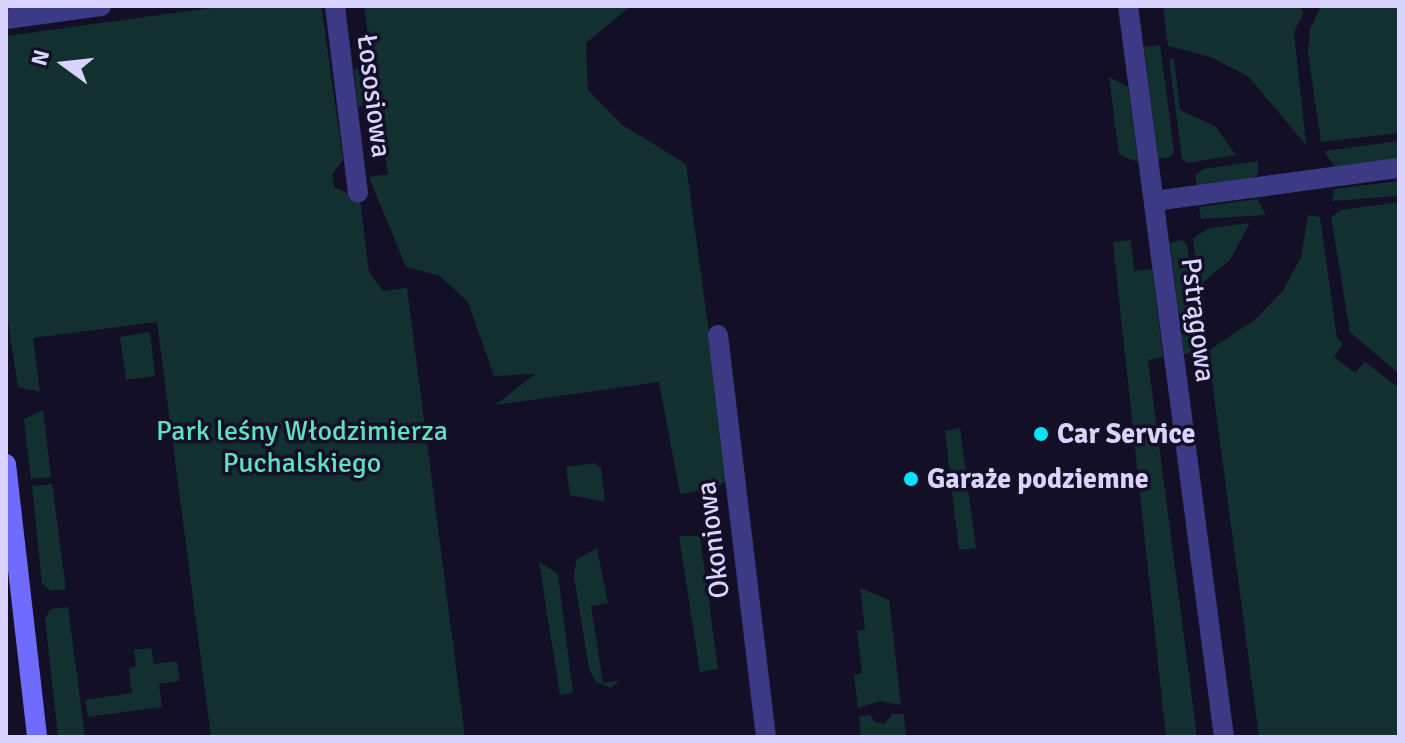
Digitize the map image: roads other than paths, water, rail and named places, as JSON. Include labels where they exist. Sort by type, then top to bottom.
[{"type":"street","points":[[6,19],[101,6]]},
{"type":"street","name":"Łososiowa","points":[[335,6],[358,193]]},
{"type":"street","name":"Pstrągowa","points":[[1128,6],[1224,737]]},
{"type":"street","points":[[1154,201],[1399,168]]},
{"type":"street","name":"Okoniowa","points":[[718,335],[766,737]]},
{"type":"street","points":[[6,464],[37,737]]},
{"type":"place","name":"Car Service","points":[[1041,434]]},
{"type":"place","name":"Garaże podziemne","points":[[911,479]]},
{"type":"park label","name":"Park leśny Włodzimierza Puchalskiego","points":[[302,447]]}]
